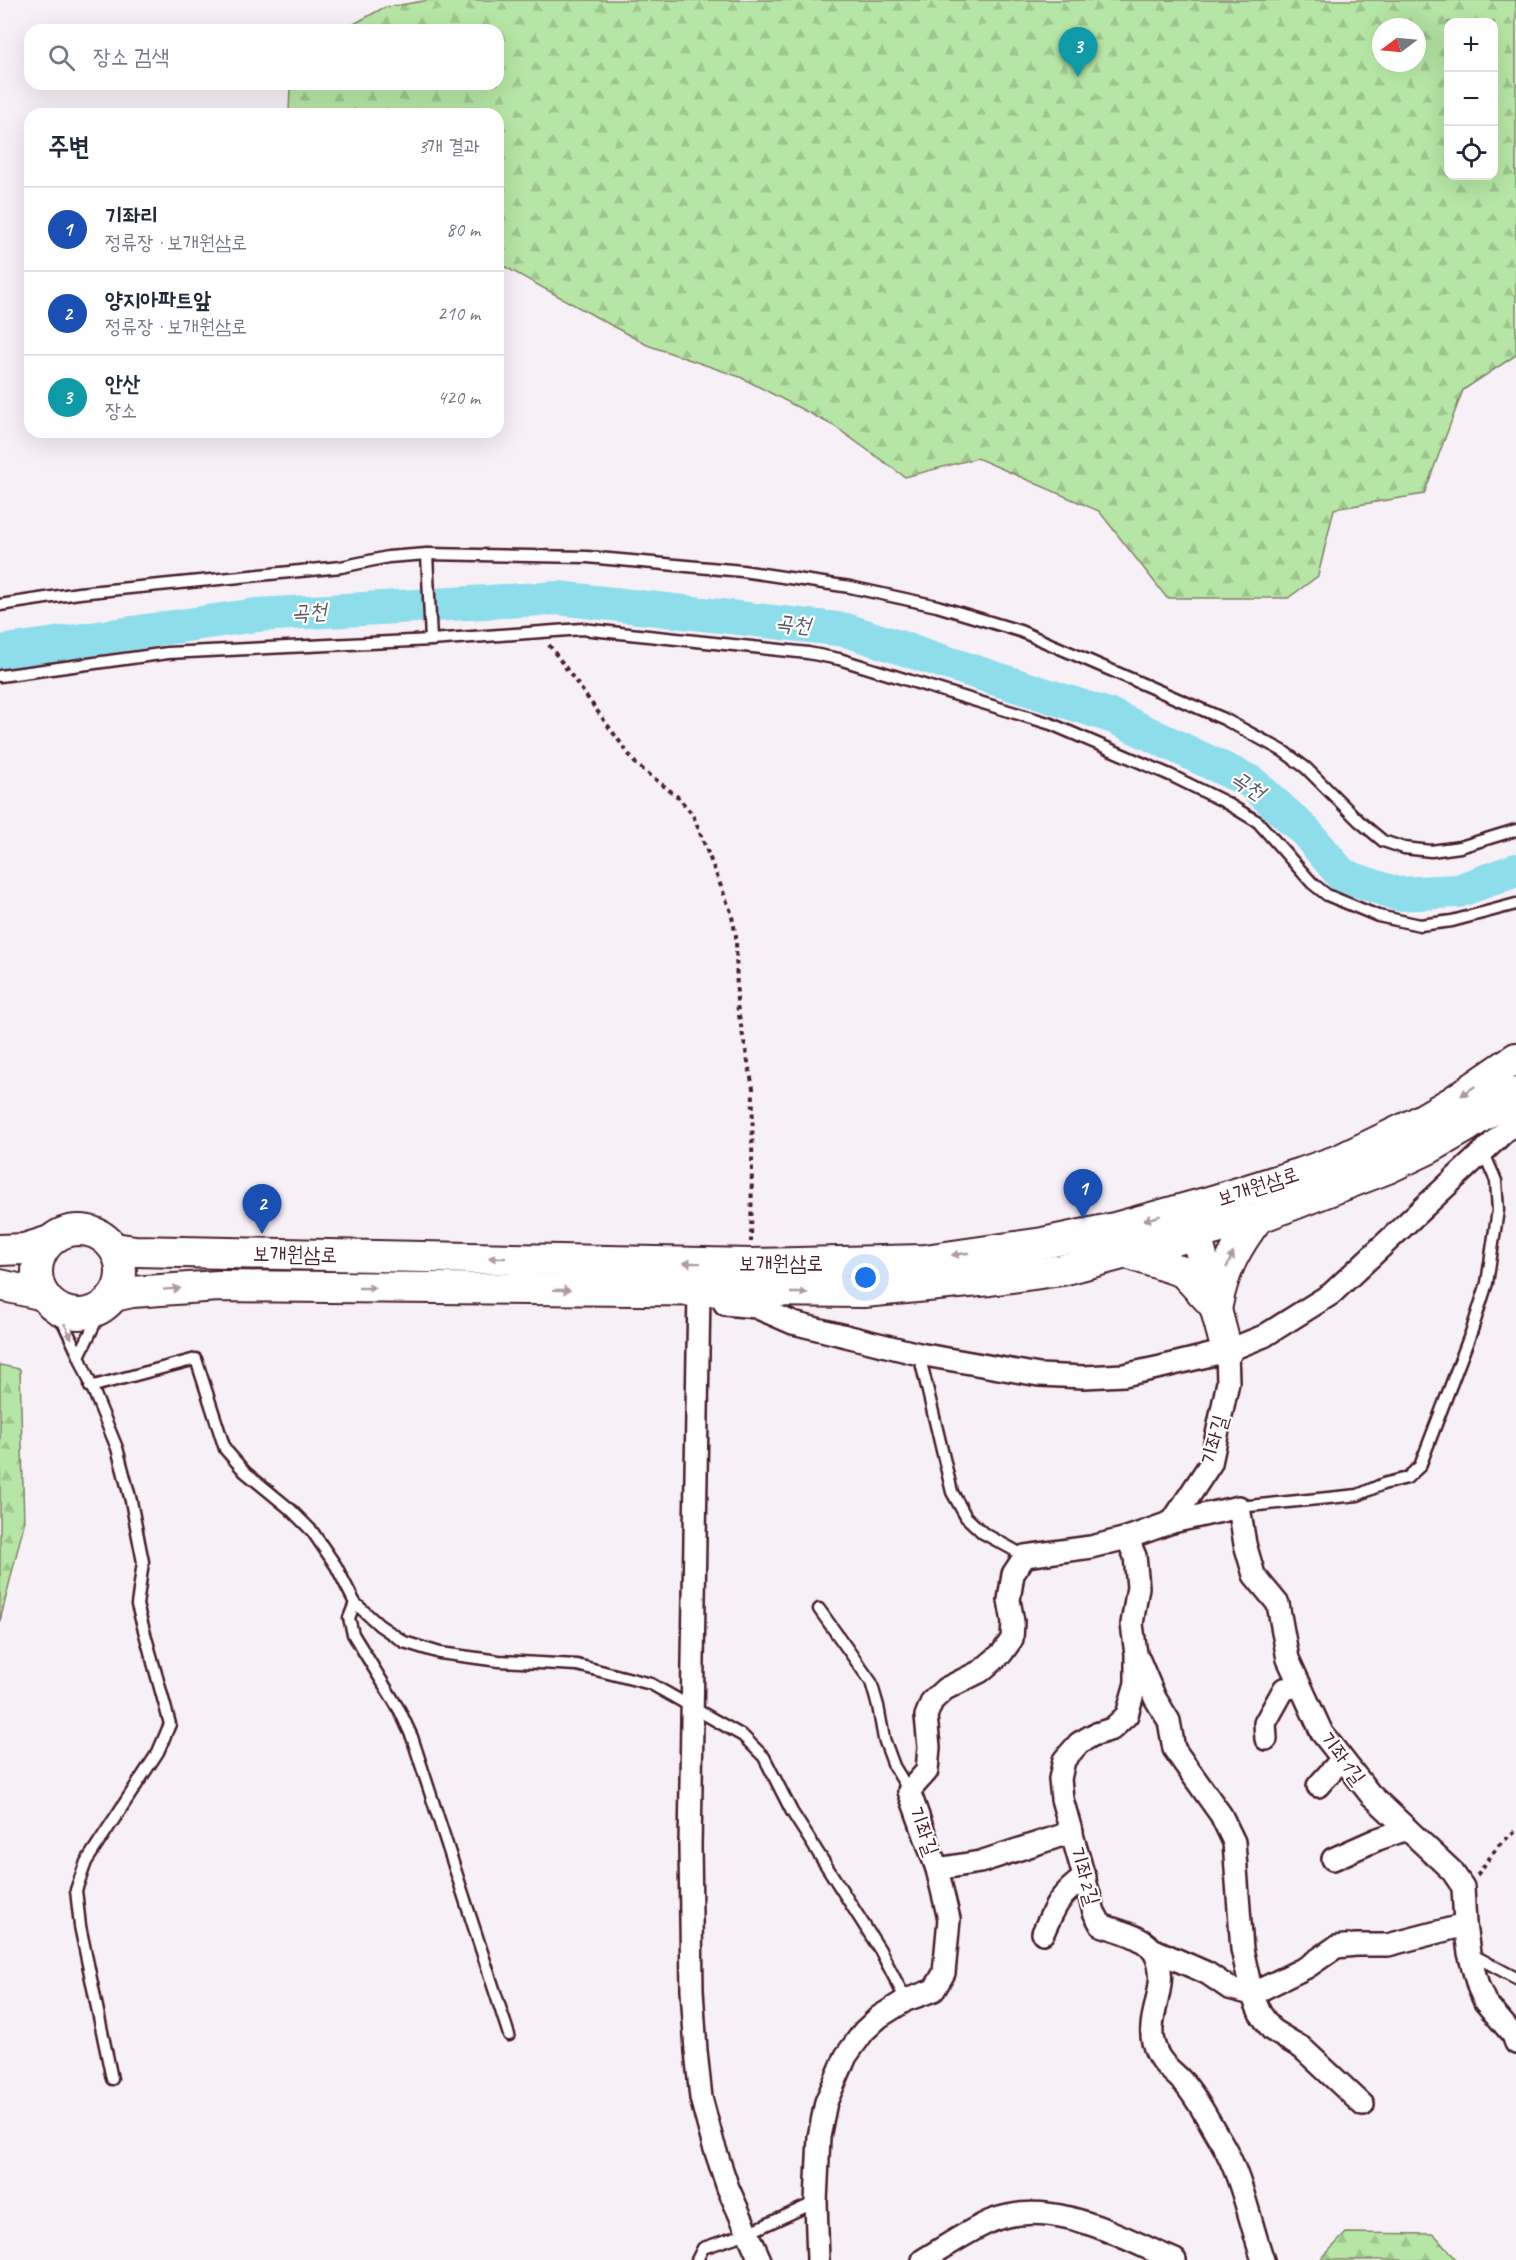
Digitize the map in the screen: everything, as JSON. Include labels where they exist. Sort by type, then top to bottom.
[{"type":"main road","name":"보개원삼로","points":[[0,1285],[50,1301],[74,1314],[84,1314],[132,1292],[218,1286],[698,1298],[864,1292],[926,1287],[1062,1270],[1127,1253],[1193,1221],[1338,1160],[1443,1107],[1516,1058]]},
{"type":"main road","name":"보개원삼로","points":[[0,1250],[24,1249],[50,1240],[66,1231],[84,1229],[101,1235],[114,1248],[147,1251],[751,1264],[925,1260],[1043,1243],[1115,1228],[1258,1218],[1388,1168],[1428,1149],[1468,1126],[1516,1093]]},
{"type":"main road","points":[[1216,1308],[1220,1287],[1230,1258],[1258,1218]]},
{"type":"main road","points":[[1193,1221],[1227,1352]]},
{"type":"main road","points":[[50,1240],[40,1256],[38,1265],[38,1283],[50,1301]]},
{"type":"main road","points":[[108,1302],[120,1284],[122,1274],[114,1248]]},
{"type":"main road","points":[[1127,1253],[1183,1272],[1216,1308]]},
{"type":"street","name":"보개원삼로","points":[[698,1298],[756,1307],[793,1323],[919,1354],[1040,1375],[1084,1377],[1124,1375],[1227,1352],[1264,1336],[1332,1294],[1516,1121]]},
{"type":"street","points":[[698,1298],[691,1708],[692,1990],[702,2098],[712,2144],[760,2260]]},
{"type":"street","name":"기좌길","points":[[1172,1522],[1211,1463],[1228,1382],[1227,1352]]},
{"type":"street","points":[[1025,1556],[1091,1547],[1127,1538],[1172,1522],[1239,1507]]},
{"type":"street","name":"기좌1길","points":[[1239,1507],[1245,1544],[1254,1575],[1278,1605],[1288,1659],[1322,1733],[1370,1794],[1452,1871],[1463,1887]]},
{"type":"street","name":"기좌2길","points":[[1127,1538],[1135,1556],[1138,1587],[1132,1624],[1136,1654],[1136,1683],[1127,1715],[1112,1730],[1093,1735],[1079,1743],[1064,1761],[1060,1779],[1062,1799],[1094,1912],[1101,1925],[1137,1938],[1152,1949],[1207,1973],[1229,1989],[1252,1994]]},
{"type":"street","name":"기좌길","points":[[818,2260],[816,2202],[819,2138],[826,2102],[846,2056],[864,2031],[879,2017],[906,2000],[934,1990],[944,1973],[949,1919],[937,1869],[909,1791],[927,1771],[930,1748],[926,1716],[932,1701],[945,1689],[981,1671],[1002,1653],[1012,1639],[1013,1622],[1009,1600],[1013,1574],[1025,1556]]},
{"type":"street","points":[[1136,1654],[1155,1698],[1169,1721],[1174,1749],[1221,1815],[1234,1842],[1242,1949],[1252,1994],[1260,2013],[1272,2030],[1302,2048],[1363,2105]]},
{"type":"street","points":[[1266,1739],[1265,1723],[1284,1689],[1299,1686]]},
{"type":"street","points":[[1318,1786],[1342,1759]]},
{"type":"street","points":[[1333,1859],[1407,1829]]},
{"type":"street","points":[[937,1869],[980,1862],[1072,1832]]},
{"type":"street","points":[[1043,1933],[1057,1903],[1069,1888],[1085,1877]]},
{"type":"street","points":[[1463,1887],[1469,1953],[1478,1986],[1485,2002],[1515,2038]]},
{"type":"street","points":[[1252,1994],[1307,1967],[1336,1947],[1388,1945],[1465,1925]]},
{"type":"street","points":[[1152,1949],[1160,1964],[1160,1984],[1152,2038],[1158,2058],[1188,2087],[1224,2146],[1263,2260]]},
{"type":"street","points":[[923,2260],[992,2221],[1030,2212],[1071,2218],[1175,2260]]},
{"type":"lane","points":[[427,554],[431,640]]},
{"type":"lane","points":[[0,605],[79,593],[341,567],[388,557],[427,554],[587,557],[742,571],[850,587],[937,606],[1020,631],[1224,719],[1283,751],[1306,768],[1359,821],[1383,841],[1404,848],[1431,851],[1460,847],[1516,830]]},
{"type":"lane","points":[[0,676],[168,653],[431,640],[582,629],[808,653],[839,659],[1051,724],[1170,775],[1223,801],[1258,822],[1312,883],[1326,895],[1378,916],[1420,925],[1452,921],[1516,904]]},
{"type":"lane","points":[[1239,1507],[1358,1495],[1383,1484],[1407,1478],[1420,1466],[1487,1283],[1498,1210],[1496,1181],[1483,1152]]},
{"type":"lane","points":[[50,1301],[79,1356],[117,1448],[131,1501],[143,1562],[137,1605],[170,1724],[158,1752],[86,1862],[76,1890],[80,1926],[112,2079]]},
{"type":"lane","points":[[79,1356],[108,1302]]},
{"type":"lane","points":[[919,1354],[952,1492],[966,1517],[983,1533],[1025,1556]]},
{"type":"lane","points":[[90,1387],[196,1359],[225,1449],[245,1472],[290,1509],[312,1531],[336,1566],[355,1603],[379,1625],[404,1642],[440,1653],[499,1661],[577,1665],[612,1673],[651,1684],[743,1736],[764,1757],[792,1812],[880,1950],[906,2000]]},
{"type":"lane","points":[[355,1603],[349,1618],[352,1634],[400,1711],[412,1737],[509,2035]]},
{"type":"lane","points":[[819,1608],[871,1682],[884,1739],[894,1766],[909,1791]]},
{"type":"lane","points":[[1469,1953],[1516,1978]]},
{"type":"lane","points":[[696,2260],[703,2248],[747,2233],[816,2202]]},
{"type":"path","points":[[540,632],[636,764],[678,797],[693,814],[731,912],[736,936],[736,1005],[753,1088],[751,1264]]},
{"type":"path","points":[[1463,1887],[1476,1876],[1499,1845],[1516,1830]]},
{"type":"green space","points":[[429,0],[1516,0],[1516,355],[1463,390],[1424,494],[1334,509],[1318,576],[1288,598],[1167,598],[1099,511],[977,458],[905,477],[834,426],[740,377],[647,345],[504,266],[504,108],[289,108],[290,90],[504,90],[504,24],[354,24],[383,8]]},
{"type":"green space","points":[[0,1365],[20,1369],[24,1524],[0,1621]]},
{"type":"green space","points":[[1346,2233],[1434,2234],[1457,2260],[1320,2260]]},
{"type":"waterway","name":"곡천","points":[[0,652],[256,615],[558,598],[846,630],[1114,717],[1251,782],[1305,831],[1342,875],[1397,894],[1458,891],[1516,870]]},
{"type":"place","name":"안산","points":[[1078,77]]},
{"type":"place","name":"기좌리","points":[[1083,1219]]},
{"type":"place","name":"양지아파트앞","points":[[262,1234]]}]
